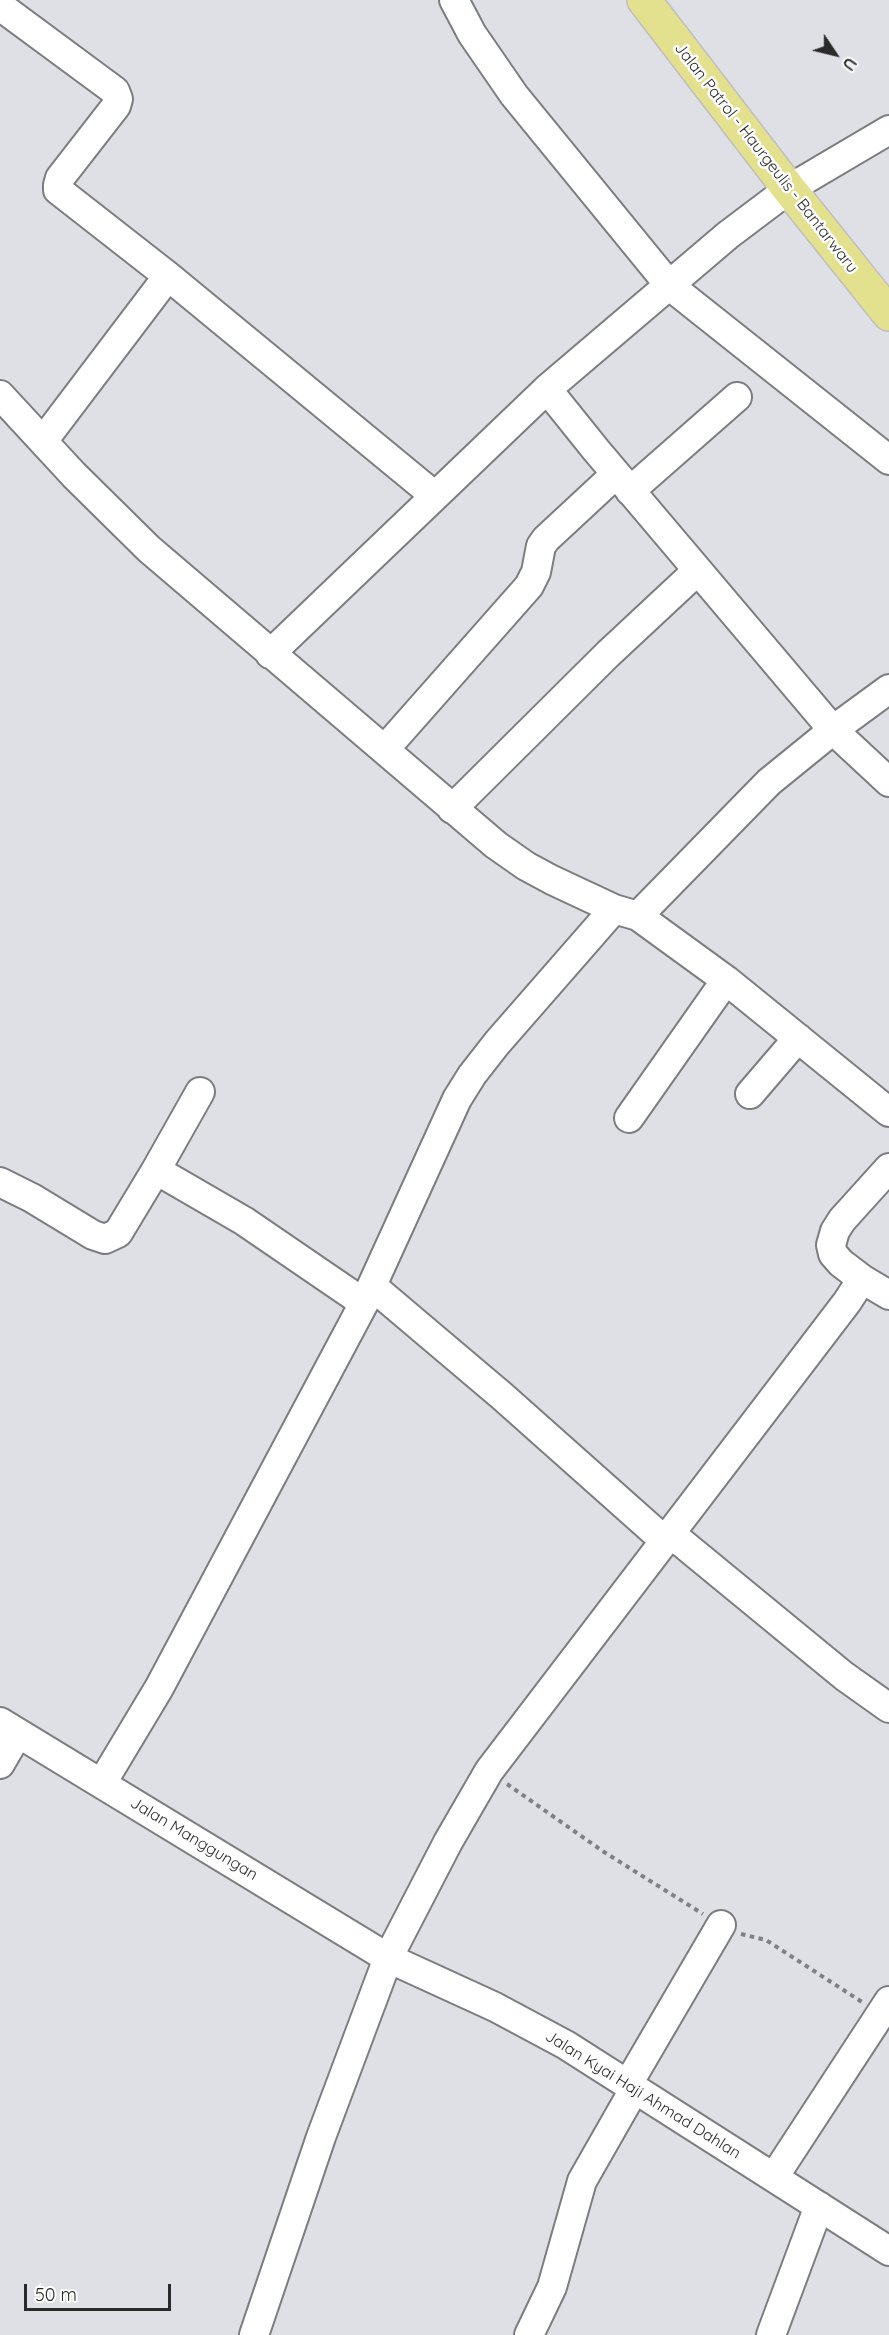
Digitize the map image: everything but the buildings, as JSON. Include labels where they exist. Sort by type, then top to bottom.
[{"type":"main road","name":"Jalan Patrol - Haurgeulis - Bantarwaru","points":[[644,0],[789,189],[889,314]]},
{"type":"street","points":[[454,0],[472,34],[514,95],[670,286],[889,460]]},
{"type":"street","points":[[3,15],[115,91],[118,99],[116,106],[60,178],[58,190],[168,276],[435,496]]},
{"type":"street","points":[[270,654],[547,389],[728,235],[789,189],[838,158],[889,130]]},
{"type":"street","points":[[43,441],[168,276]]},
{"type":"street","points":[[547,389],[697,571],[833,730],[889,782]]},
{"type":"street","points":[[0,395],[149,549],[496,845],[526,866],[626,912],[726,980],[889,1112]]},
{"type":"street","points":[[385,749],[529,586],[536,572],[541,546],[546,539],[737,397]]},
{"type":"street","points":[[452,809],[608,654],[697,571]]},
{"type":"street","points":[[102,1783],[159,1689],[368,1295],[453,1108],[472,1075],[626,912],[769,782],[833,730],[889,689]]},
{"type":"street","points":[[629,1118],[726,980]]},
{"type":"street","points":[[750,1094],[798,1038]]},
{"type":"street","points":[[0,1182],[32,1198],[93,1235],[105,1239],[117,1233],[200,1092]]},
{"type":"street","points":[[889,1168],[842,1220],[835,1231],[831,1245],[833,1254],[841,1263],[889,1295]]},
{"type":"street","points":[[156,1170],[368,1295],[502,1396],[667,1537],[889,1708]]},
{"type":"street","points":[[254,2335],[321,2137],[388,1958],[447,1842],[489,1771],[830,1326],[862,1279]]},
{"type":"street","points":[[0,1764],[9,1728]]},
{"type":"street","name":"Jalan Manggungan","points":[[9,1728],[388,1958]]},
{"type":"street","points":[[529,2335],[555,2278],[578,2190],[632,2086],[721,1925]]},
{"type":"street","name":"Jalan Kyai Haji Ahmad Dahlan","points":[[388,1958],[495,2007],[566,2045],[889,2251]]},
{"type":"street","points":[[774,2177],[885,2008]]},
{"type":"street","points":[[771,2335],[819,2206]]},
{"type":"path","points":[[489,1771],[604,1852],[721,1925],[749,1937],[766,1940],[885,2008]]}]
